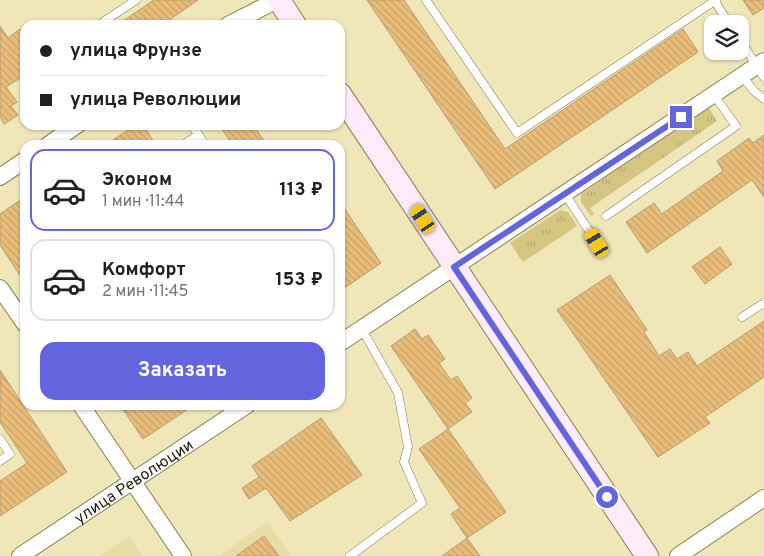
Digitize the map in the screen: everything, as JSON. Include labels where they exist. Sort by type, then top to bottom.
[{"type":"street","points":[[238,20],[278,0],[292,20]]},
{"type":"street","points":[[345,340],[742,76],[762,68]]},
{"type":"street","points":[[345,102],[647,556]]},
{"type":"street","points":[[55,140],[70,130]]},
{"type":"street","points":[[0,177],[20,163]]},
{"type":"street","points":[[0,288],[20,317]]},
{"type":"street","points":[[84,410],[183,556]]},
{"type":"street","name":"улица Революции","points":[[20,556],[240,410]]},
{"type":"street","points":[[678,556],[764,498]]},
{"type":"lane","points":[[106,20],[136,0]]},
{"type":"lane","points":[[426,0],[517,133],[715,0],[724,15]]},
{"type":"lane","points":[[749,51],[762,68]]},
{"type":"lane","points":[[742,76],[754,92],[764,99]]},
{"type":"lane","points":[[606,216],[736,126],[714,95]]},
{"type":"lane","points":[[195,130],[202,140]]},
{"type":"lane","points":[[190,140],[198,135]]},
{"type":"lane","points":[[565,194],[597,243]]},
{"type":"lane","points":[[742,317],[764,303]]},
{"type":"lane","points":[[350,556],[422,503],[404,462],[408,447],[398,393],[362,329]]},
{"type":"lane","points":[[0,439],[10,454],[0,461]]},
{"type":"shaded area","points":[[268,522],[291,556],[218,556]]},
{"type":"shaded area","points":[[129,536],[142,556],[99,556]]},
{"type":"green space","points":[[709,108],[717,121],[590,208],[594,214],[591,216],[581,202],[581,194]]},
{"type":"green space","points":[[560,210],[568,212],[577,226],[523,262],[510,243]]},
{"type":"building","points":[[154,0],[198,0],[169,20],[124,20]]},
{"type":"building","points":[[367,0],[404,0],[505,149],[683,29],[698,52],[495,189]]},
{"type":"building","points":[[743,0],[764,0],[764,8],[753,15]]},
{"type":"building","points":[[0,26],[8,38],[20,29],[20,78],[6,87],[17,102],[11,106],[18,115],[4,124],[0,117]]},
{"type":"building","points":[[128,130],[146,130],[153,140],[113,140]]},
{"type":"building","points":[[222,130],[256,130],[264,140],[230,140]]},
{"type":"building","points":[[764,135],[764,197],[752,180],[647,253],[626,222],[654,203],[662,214],[723,171],[717,161],[749,138],[753,143]]},
{"type":"building","points":[[20,200],[20,275],[0,245],[0,214]]},
{"type":"building","points":[[345,209],[381,263],[345,288]]},
{"type":"building","points":[[720,247],[732,264],[705,284],[692,267]]},
{"type":"building","points":[[610,275],[647,330],[644,332],[659,356],[670,349],[677,359],[688,352],[697,366],[764,321],[764,377],[705,417],[710,423],[658,457],[557,310]]},
{"type":"building","points":[[415,329],[422,339],[428,335],[445,359],[439,363],[451,380],[457,376],[472,398],[465,403],[472,412],[448,429],[391,346]]},
{"type":"building","points":[[0,370],[20,400],[20,410],[26,410],[67,472],[0,516],[0,481],[27,463],[0,422]]},
{"type":"building","points":[[123,410],[186,410],[143,439]]},
{"type":"building","points":[[321,418],[362,475],[290,521],[266,488],[249,499],[242,488],[259,477],[252,466]]},
{"type":"building","points":[[448,429],[506,512],[467,538],[451,514],[460,508],[419,449]]},
{"type":"building","points":[[264,536],[279,556],[236,556]]},
{"type":"building","points":[[467,538],[480,556],[442,556]]},
{"type":"route","points":[[607,497],[454,267],[681,117]]}]
